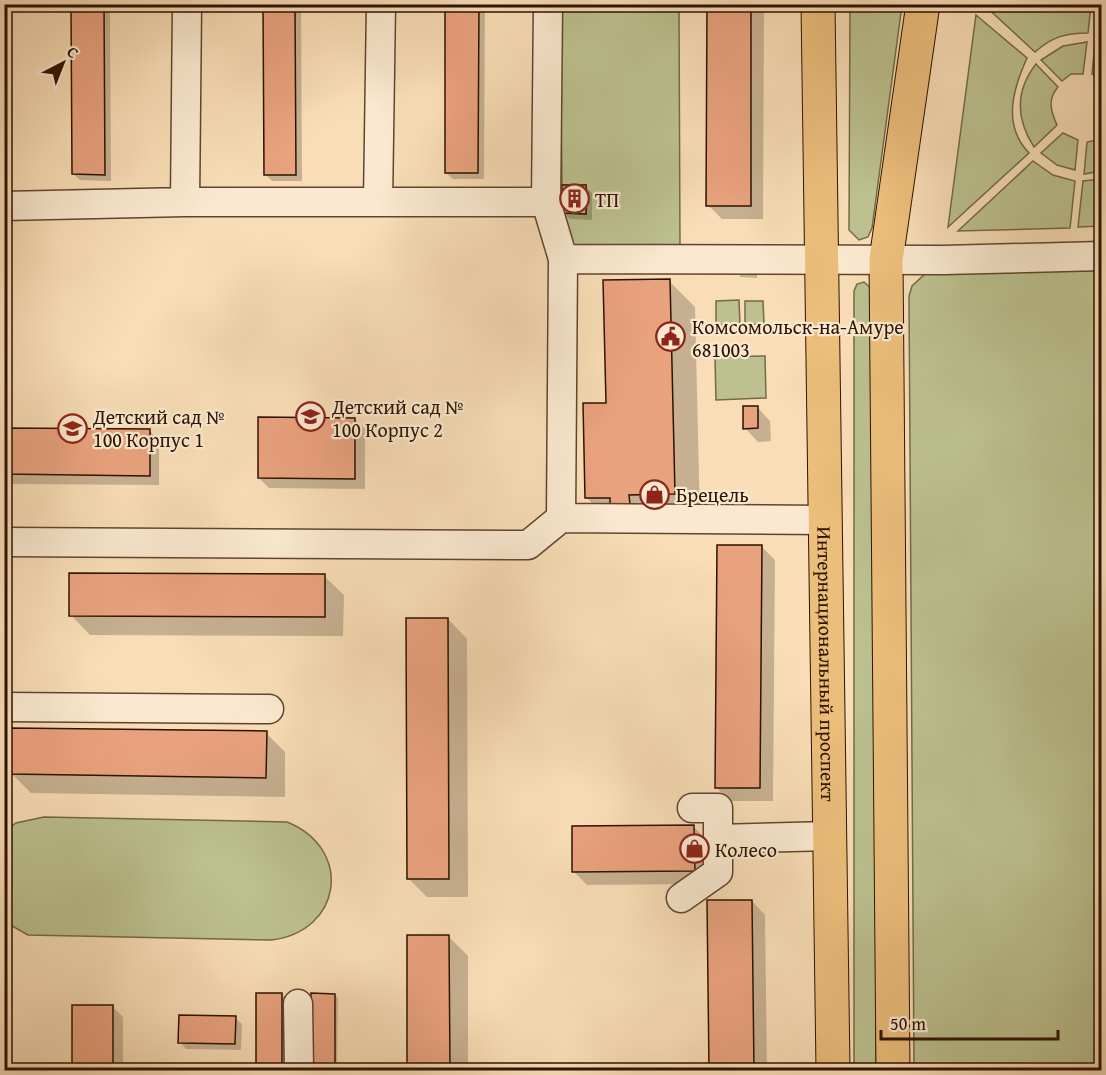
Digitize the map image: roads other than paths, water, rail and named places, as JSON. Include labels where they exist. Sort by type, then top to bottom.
[{"type":"main road","name":"Интернациональный проспект","points":[[818,4],[833,1071]]},
{"type":"main road","points":[[893,1071],[886,260],[922,4]]},
{"type":"street","points":[[185,202],[187,4]]},
{"type":"street","points":[[378,202],[381,4]]},
{"type":"street","points":[[548,4],[546,202],[563,259],[561,518]]},
{"type":"street","points":[[4,206],[185,202],[546,202]]},
{"type":"street","points":[[563,259],[886,260],[1101,256]]},
{"type":"street","points":[[4,542],[528,545],[561,518],[825,520]]},
{"type":"street","points":[[4,707],[269,710]]},
{"type":"street","points":[[681,898],[718,872],[718,808],[692,808]]},
{"type":"street","points":[[718,839],[830,836]]},
{"type":"street","points":[[298,1004],[299,1071]]},
{"type":"place","name":"ТП","points":[[574,199]]},
{"type":"place","name":"Комсомольск-на-Амуре 681003","points":[[671,337]]},
{"type":"place","name":"Детский сад № 100 Корпус 2","points":[[311,417]]},
{"type":"place","name":"Детский сад № 100 Корпус 1","points":[[72,428]]},
{"type":"place","name":"Брецель","points":[[655,494]]},
{"type":"place","name":"Колесо","points":[[694,849]]}]
